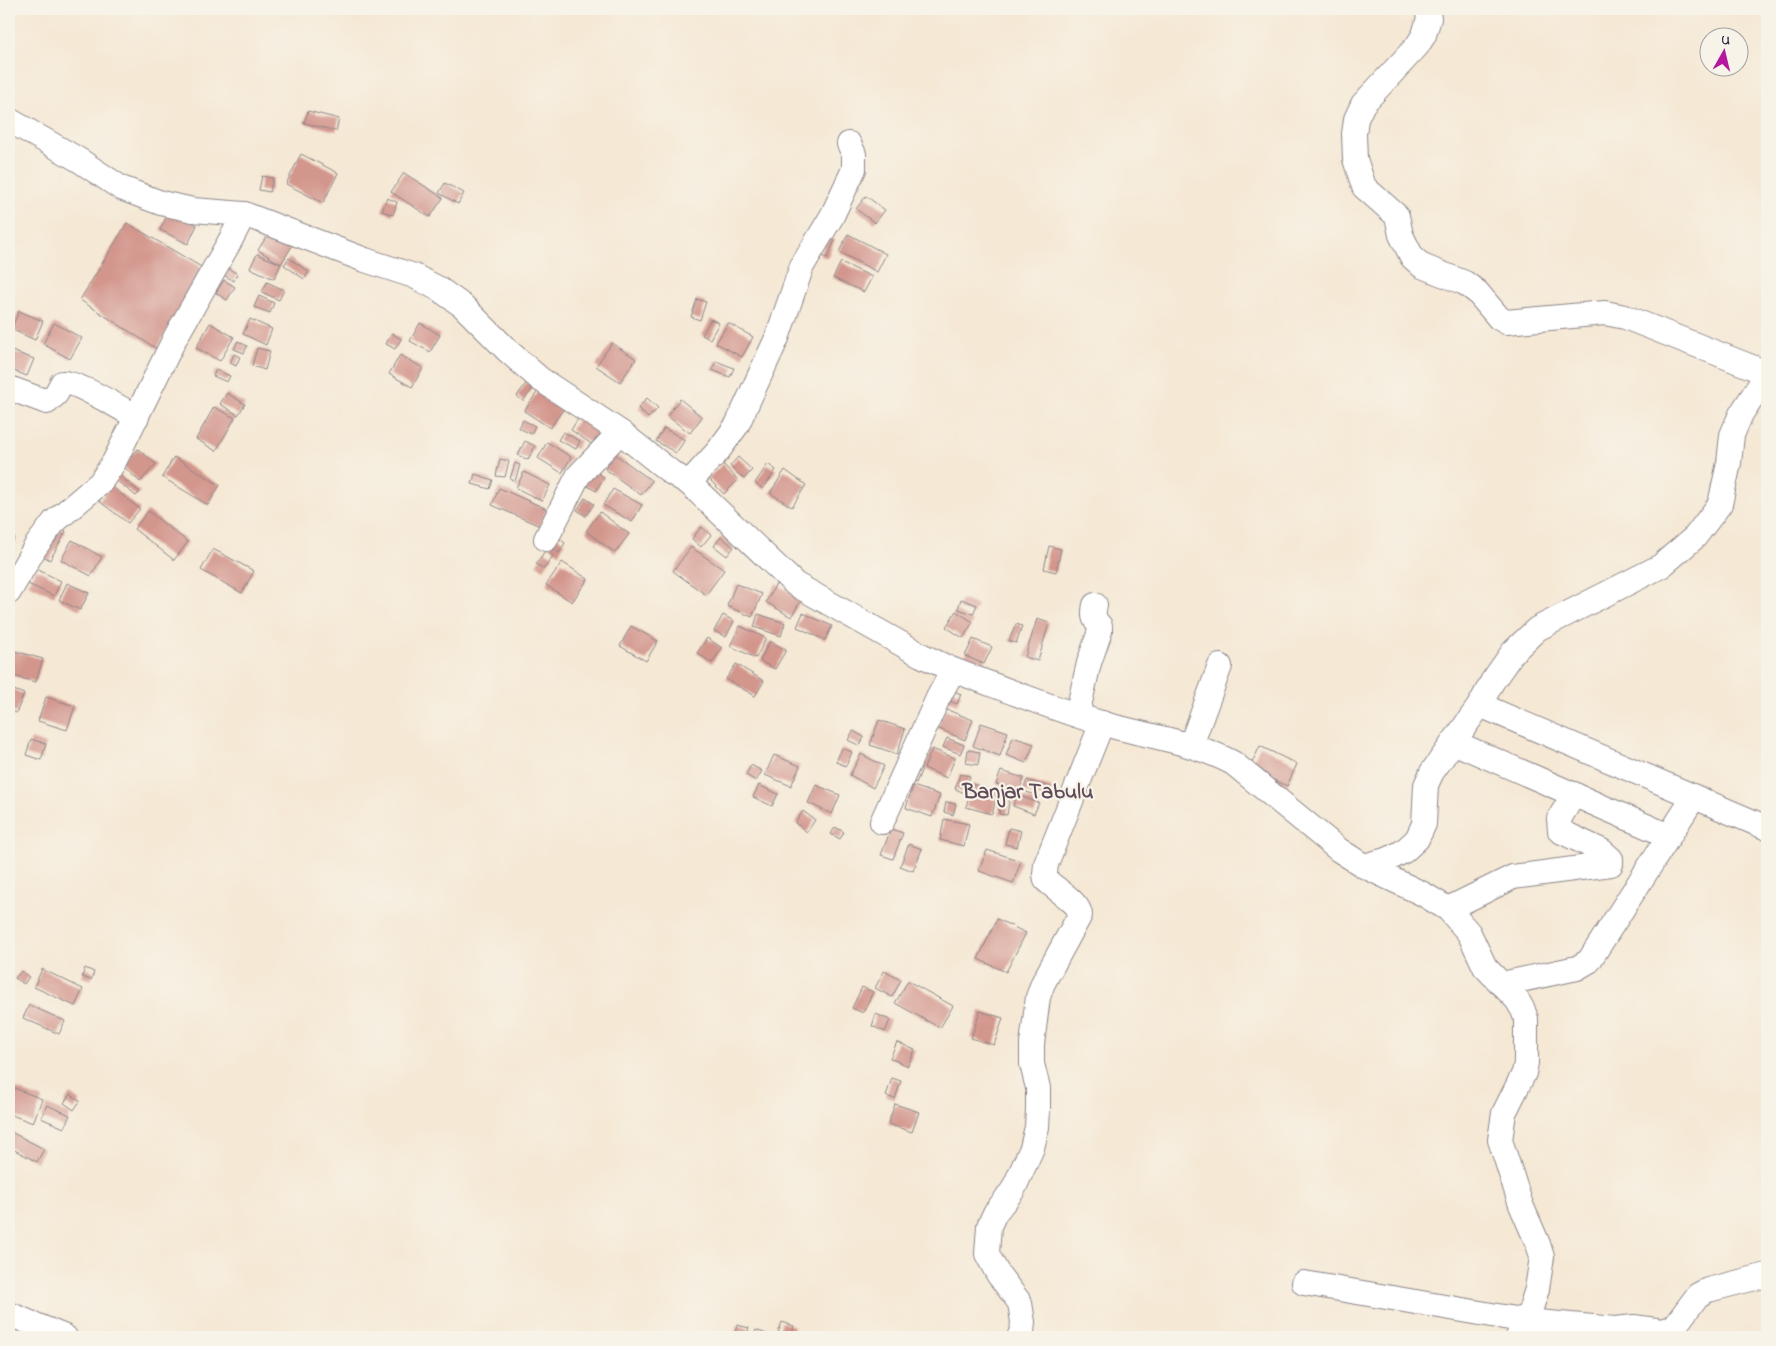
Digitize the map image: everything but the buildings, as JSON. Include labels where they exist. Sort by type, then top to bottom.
[{"type":"street","points":[[1364,866],[1389,859],[1404,851],[1417,839],[1424,824],[1426,786],[1432,772],[1480,705],[1492,682],[1513,652],[1537,629],[1662,566],[1695,537],[1720,504],[1729,463],[1732,434],[1741,414],[1767,373],[1625,317],[1605,313],[1506,322],[1499,318],[1477,292],[1465,283],[1422,266],[1412,257],[1401,235],[1397,216],[1364,187],[1355,159],[1354,134],[1356,119],[1363,104],[1417,46],[1424,35],[1429,18],[1427,9]]},
{"type":"street","points":[[9,120],[79,160],[121,188],[160,203],[193,210],[244,214],[365,260],[414,276],[439,289],[463,306],[508,351],[540,379],[620,432],[689,484],[795,584],[921,655],[953,670],[1045,705],[1102,723],[1218,754],[1233,763],[1339,850],[1364,866],[1423,894],[1448,909],[1469,933],[1485,967],[1517,1000],[1526,1019],[1524,1073],[1504,1113],[1500,1140],[1521,1205],[1542,1257],[1537,1289],[1522,1329]]},
{"type":"street","points":[[689,484],[737,426],[777,338],[802,266],[832,216],[854,169],[854,154],[849,144]]},
{"type":"street","points":[[9,592],[36,546],[54,522],[100,483],[114,462],[174,338],[244,214]]},
{"type":"street","points":[[9,388],[47,402],[56,394],[62,383],[66,382],[137,417]]},
{"type":"street","points":[[546,539],[578,476],[620,432]]},
{"type":"street","points":[[1077,715],[1089,663],[1100,631],[1100,626],[1093,614],[1095,605]]},
{"type":"street","points":[[1191,746],[1220,666]]},
{"type":"street","points":[[882,822],[938,698],[953,670]]},
{"type":"street","points":[[1480,705],[1767,828]]},
{"type":"street","points":[[1019,1337],[1024,1322],[1020,1303],[998,1274],[987,1254],[989,1226],[995,1213],[1013,1190],[1025,1165],[1037,1127],[1038,1088],[1032,1064],[1032,1044],[1038,997],[1080,915],[1080,910],[1076,904],[1046,880],[1046,864],[1102,723]]},
{"type":"street","points":[[1453,742],[1669,836]]},
{"type":"street","points":[[1448,909],[1513,877],[1611,864],[1611,859],[1602,850],[1560,831],[1559,819],[1574,794]]},
{"type":"street","points":[[1502,984],[1577,968],[1589,961],[1694,798]]},
{"type":"street","points":[[1304,1283],[1522,1329],[1615,1329],[1634,1327],[1663,1331],[1674,1327],[1698,1294],[1767,1275]]},
{"type":"street","points":[[9,1314],[66,1337]]},
{"type":"district","name":"Banjar Tabulu","points":[[1028,793]]}]
